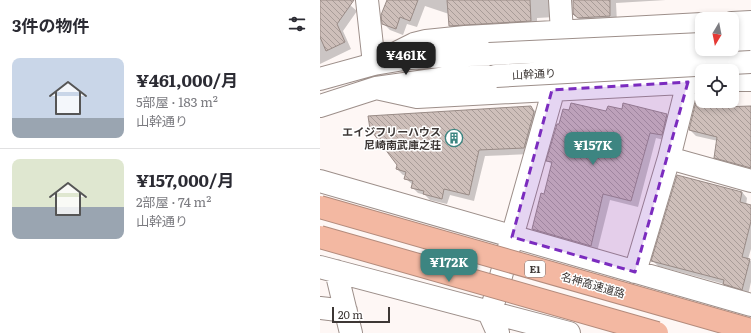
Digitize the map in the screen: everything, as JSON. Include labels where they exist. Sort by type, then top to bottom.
[{"type":"highway","name":"名神高速道路","points":[[320,207],[751,330]]},
{"type":"highway","points":[[320,237],[657,333]]},
{"type":"street","points":[[368,0],[375,64],[414,44],[426,41],[465,37],[695,24]]},
{"type":"street","points":[[498,333],[490,312],[551,99],[562,32],[560,0]]},
{"type":"street","points":[[739,23],[751,22]]},
{"type":"street","points":[[739,42],[751,41]]},
{"type":"street","name":"山幹通り","points":[[320,79],[375,64],[410,58],[695,44]]},
{"type":"street","name":"山幹通り","points":[[320,106],[376,88],[433,79],[751,62]]},
{"type":"street","points":[[739,80],[751,80]]},
{"type":"street","points":[[376,88],[416,97],[695,82],[669,158],[635,272]]},
{"type":"street","points":[[669,158],[751,181]]},
{"type":"street","points":[[320,181],[512,238],[751,305]]},
{"type":"street","points":[[328,269],[569,333]]},
{"type":"street","points":[[328,269],[346,311],[351,333]]},
{"type":"street","points":[[320,308],[346,311]]},
{"type":"highlighted area","points":[[688,82],[635,272],[512,237],[552,90]]},
{"type":"building","points":[[320,0],[354,0],[337,24],[345,42],[326,51],[320,37]]},
{"type":"building","points":[[387,0],[418,0],[410,21],[400,17],[396,29],[382,24],[381,15]]},
{"type":"building","points":[[447,0],[530,0],[531,21],[449,26]]},
{"type":"building","points":[[573,0],[610,0],[610,16],[578,18],[573,14]]},
{"type":"building","points":[[571,103],[606,111],[608,106],[622,109],[623,103],[667,114],[662,135],[650,133],[631,201],[603,194],[591,246],[532,229],[541,193],[544,194],[552,162],[546,161],[557,124],[559,124],[563,109],[569,110]]},
{"type":"building","points":[[695,105],[695,108],[739,108],[739,106],[751,106],[751,168],[714,158],[717,137],[689,130]]},
{"type":"building","name":"エイジフリーハウス 尼崎南武庫之荘","points":[[531,106],[534,112],[524,148],[479,150],[469,195],[444,189],[442,199],[423,194],[424,191],[411,188],[413,181],[404,179],[406,172],[396,169],[397,165],[370,129],[368,116]]},
{"type":"building","points":[[677,175],[742,192],[740,202],[751,205],[751,221],[742,257],[750,259],[742,290],[723,284],[724,280],[651,261]]},
{"type":"place","name":"エイジフリーハウス 尼崎南武庫之荘","points":[[454,138]]}]
